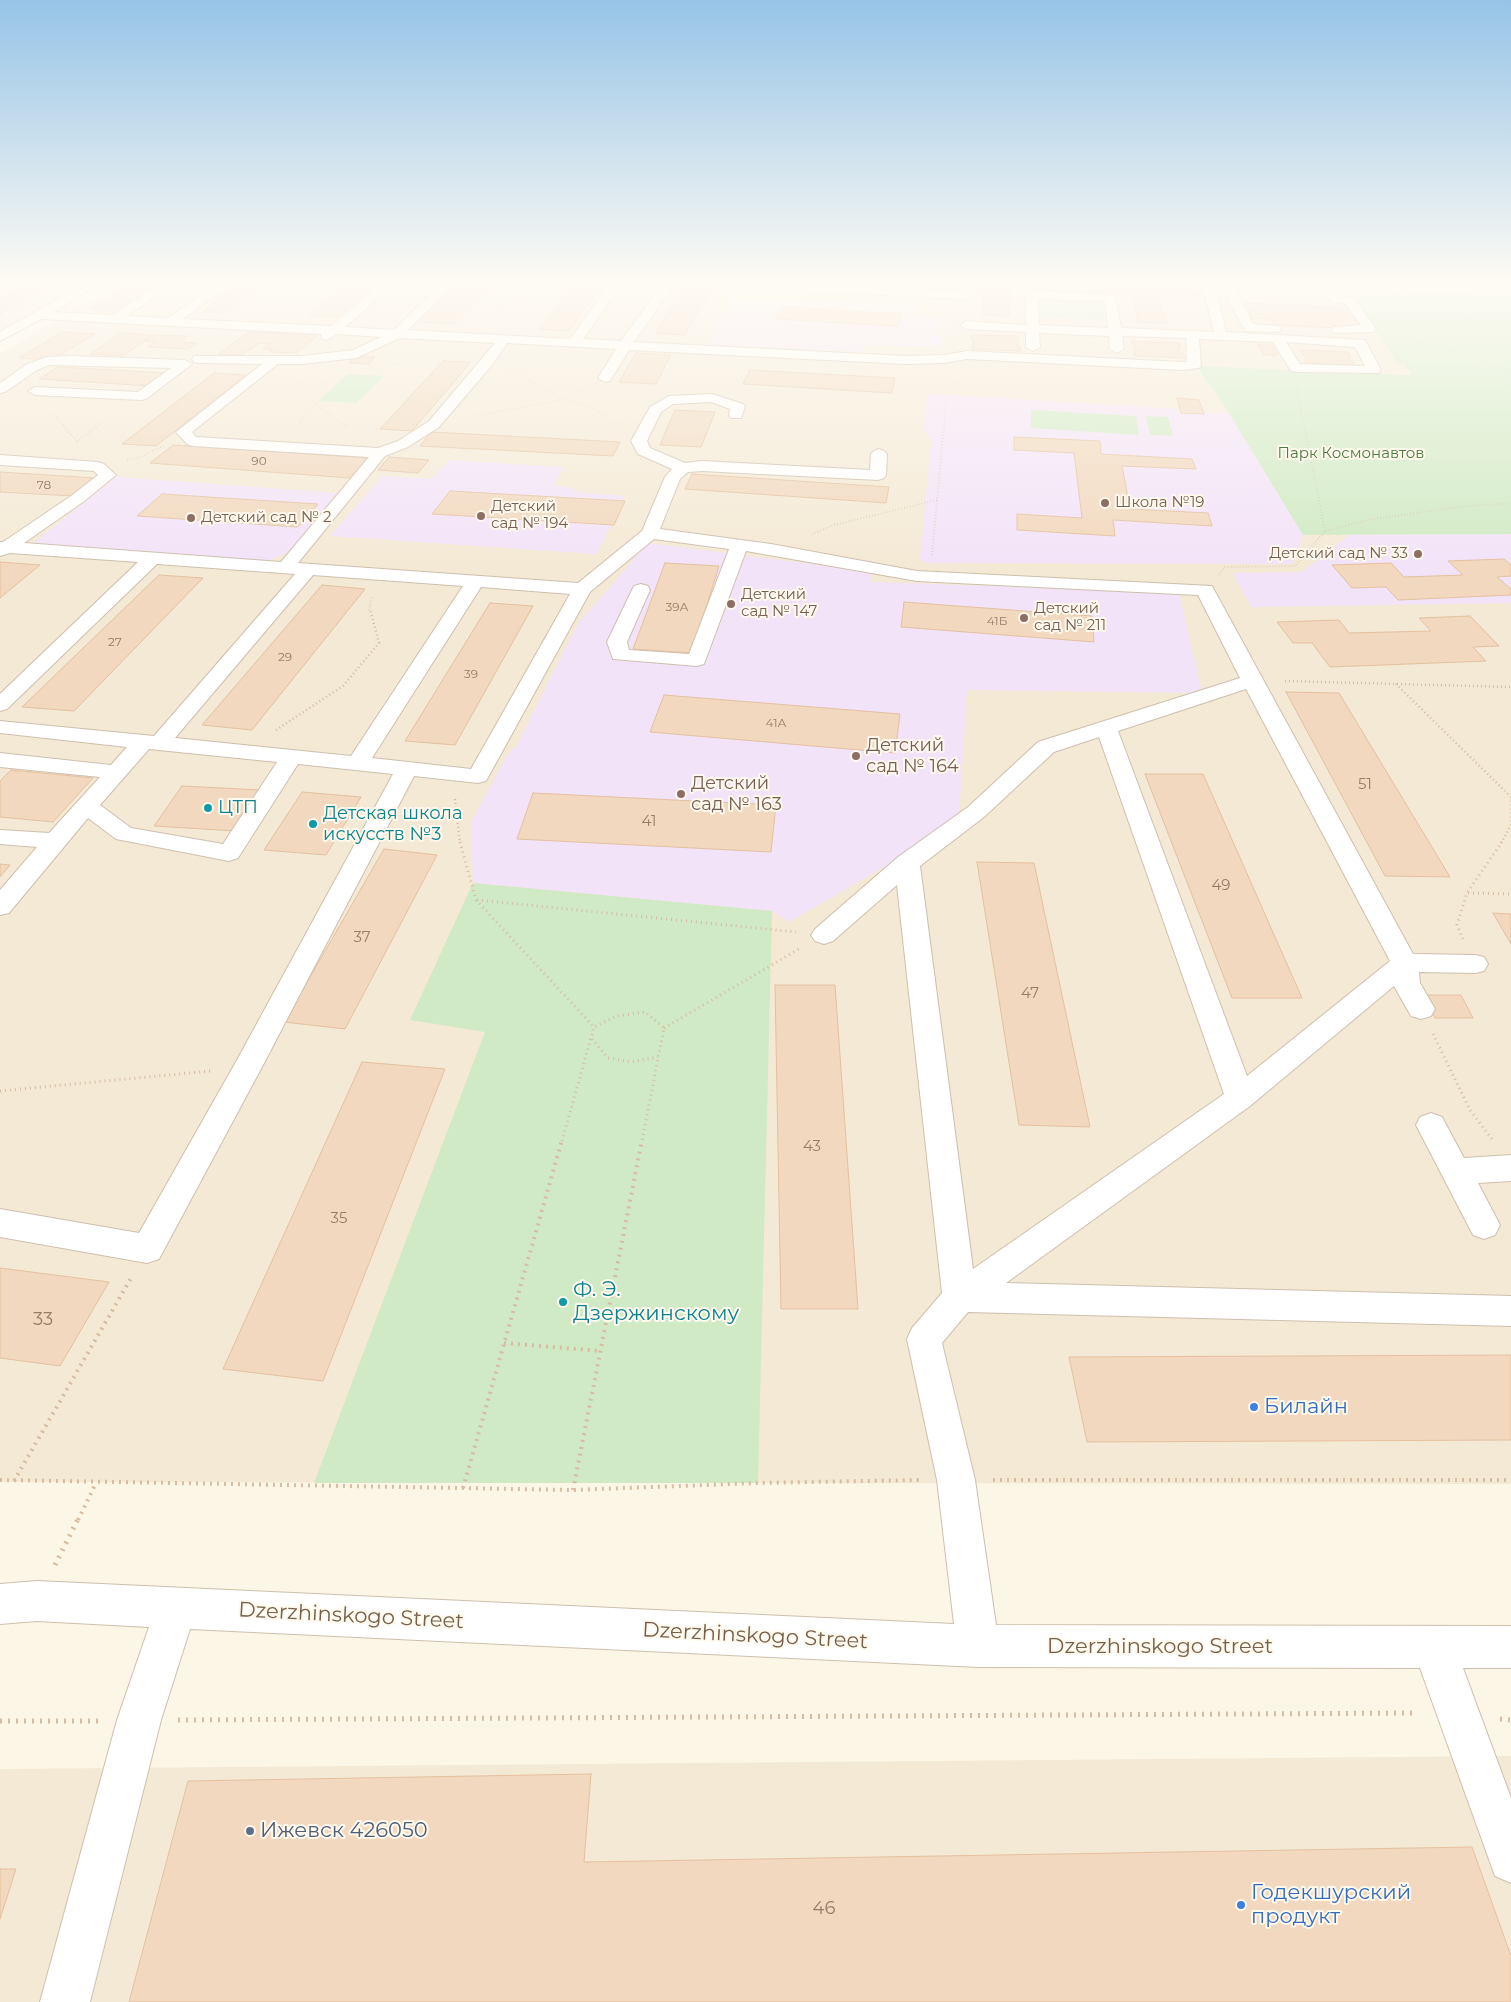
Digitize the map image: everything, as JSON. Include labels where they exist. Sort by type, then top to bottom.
[{"type":"street","points":[[0,389],[20,375]]},
{"type":"street","points":[[35,391],[141,396],[169,375]]},
{"type":"street","points":[[255,375],[183,432],[192,441],[380,453],[403,444],[434,424],[476,375]]},
{"type":"street","points":[[736,415],[738,407],[712,398],[669,400],[654,410],[639,441],[643,451],[683,468],[702,466],[878,475],[879,454]]},
{"type":"street","points":[[285,568],[380,453]]},
{"type":"street","points":[[0,460],[98,467],[108,475],[77,499],[2,549]]},
{"type":"street","points":[[0,727],[478,776],[582,589],[650,533],[673,477],[683,468]]},
{"type":"street","points":[[650,533],[772,549],[917,576],[1205,590],[1252,681],[1405,963],[1406,983],[1420,1009]]},
{"type":"street","points":[[641,590],[617,642],[620,655],[697,660],[739,545]]},
{"type":"street","points":[[2,549],[582,589]]},
{"type":"street","points":[[0,705],[152,559]]},
{"type":"street","points":[[0,907],[117,772],[152,742],[308,570]]},
{"type":"street","points":[[358,763],[476,582]]},
{"type":"street","points":[[824,935],[907,862],[976,812],[1046,747],[1252,681]]},
{"type":"street","points":[[1106,727],[1240,1098]]},
{"type":"street","points":[[87,806],[124,834],[228,853],[292,756]]},
{"type":"street","points":[[0,760],[117,772]]},
{"type":"street","points":[[0,1224],[147,1249],[248,1067],[407,768]]},
{"type":"street","points":[[0,837],[55,842]]},
{"type":"street","points":[[907,862],[960,1297]]},
{"type":"street","points":[[978,1646],[956,1480],[924,1339],[960,1297],[1240,1098],[1405,963],[1475,964]]},
{"type":"street","points":[[1431,1125],[1484,1225]]},
{"type":"street","points":[[1456,1171],[1511,1168]]},
{"type":"street","points":[[960,1297],[1511,1311]]},
{"type":"street","name":"Dzerzhinskogo Street","points":[[18,1603],[176,1607],[978,1646],[1511,1647]]},
{"type":"street","points":[[65,2002],[139,1720],[176,1607]]},
{"type":"street","points":[[1434,1647],[1511,1860]]},
{"type":"path","points":[[291,375],[322,411],[356,433],[380,441],[380,453]]},
{"type":"path","points":[[311,398],[329,375]]},
{"type":"path","points":[[522,375],[564,399],[596,411],[640,439]]},
{"type":"path","points":[[956,578],[931,555],[946,399],[963,375]]},
{"type":"path","points":[[1296,375],[1296,385],[1325,531]]},
{"type":"path","points":[[434,424],[564,399],[602,383],[605,378]]},
{"type":"path","points":[[35,391],[98,467],[138,458],[186,435]]},
{"type":"path","points":[[77,442],[134,396]]},
{"type":"path","points":[[772,549],[834,525],[937,500]]},
{"type":"path","points":[[1205,590],[1225,567],[1295,566],[1325,531],[1372,519],[1468,506],[1511,503]]},
{"type":"path","points":[[268,735],[344,686],[379,643],[368,611],[378,575]]},
{"type":"path","points":[[1252,681],[1511,687]]},
{"type":"path","points":[[1396,684],[1511,795],[1510,825],[1502,842],[1467,893],[1457,925],[1475,964]]},
{"type":"path","points":[[453,773],[459,838],[476,900],[594,1027]]},
{"type":"path","points":[[1467,893],[1511,894]]},
{"type":"path","points":[[476,900],[824,935]]},
{"type":"path","points":[[573,1490],[664,1028],[824,935]]},
{"type":"path","points":[[1420,1009],[1470,1110],[1493,1140]]},
{"type":"path","points":[[594,1027],[617,1016],[645,1012],[664,1028]]},
{"type":"path","points":[[463,1488],[594,1027]]},
{"type":"path","points":[[591,1039],[608,1058],[631,1062],[658,1057]]},
{"type":"path","points":[[0,1091],[248,1067]]},
{"type":"path","points":[[14,1480],[147,1249]]},
{"type":"path","points":[[504,1343],[600,1351]]},
{"type":"path","points":[[0,1480],[573,1490],[749,1483],[956,1480],[1511,1480]]},
{"type":"path","points":[[18,1603],[96,1482]]},
{"type":"path","points":[[0,1721],[1458,1712],[1511,1720]]},
{"type":"shaded area","points":[[0,375],[1202,375],[1229,413],[1349,535],[1511,534],[1511,1484],[0,1482]]},
{"type":"shaded area","name":"Школа №19","points":[[927,395],[1179,409],[1181,413],[1229,413],[1303,535],[1293,564],[927,563],[920,560],[931,441],[924,428]]},
{"type":"shaded area","name":"Детский сад № 194","points":[[449,460],[563,467],[553,486],[575,488],[573,492],[624,496],[597,554],[330,536],[382,476],[431,479]]},
{"type":"shaded area","name":"Детский сад № 2","points":[[116,477],[337,493],[292,551],[267,561],[32,544]]},
{"type":"shaded area","name":"Детский сад № 33","points":[[1511,534],[1511,603],[1251,607],[1233,573],[1302,572],[1349,535]]},
{"type":"shaded area","points":[[648,543],[866,571],[872,574],[870,582],[1179,592],[1202,693],[967,690],[959,815],[891,863],[789,922],[772,911],[473,883],[471,822],[509,752],[516,747],[577,625]]},
{"type":"shaded area","points":[[1511,1756],[1511,2002],[0,2002],[0,1769]]},
{"type":"green space","points":[[346,375],[385,376],[356,403],[318,401]]},
{"type":"green space","name":"Парк Космонавтов","points":[[1203,375],[1511,375],[1511,534],[1303,535],[1229,413]]},
{"type":"green space","points":[[1031,410],[1136,416],[1139,435],[1031,428]]},
{"type":"green space","points":[[1146,416],[1168,417],[1173,436],[1150,435]]},
{"type":"green space","points":[[473,883],[772,911],[758,1483],[314,1483],[485,1032],[410,1020]]},
{"type":"building","points":[[45,375],[165,375],[151,386],[39,379]]},
{"type":"building","points":[[211,375],[245,375],[156,446],[122,444]]},
{"type":"building","points":[[430,375],[460,375],[412,431],[380,429]]},
{"type":"building","points":[[623,375],[660,375],[656,384],[619,382]]},
{"type":"building","points":[[747,375],[848,375],[895,378],[892,393],[743,384]]},
{"type":"building","points":[[1177,398],[1199,400],[1204,414],[1181,413]]},
{"type":"building","points":[[675,410],[715,412],[701,447],[660,445]]},
{"type":"building","points":[[431,432],[620,442],[613,456],[420,446]]},
{"type":"building","points":[[1014,437],[1100,441],[1101,454],[1192,459],[1196,469],[1122,466],[1130,509],[1208,513],[1212,526],[1113,520],[1115,536],[1017,530],[1017,514],[1082,518],[1074,453],[1014,450]]},
{"type":"building","points":[[173,445],[368,458],[350,478],[150,463]]},
{"type":"building","points":[[389,457],[429,460],[418,473],[378,470]]},
{"type":"building","points":[[0,472],[96,478],[73,496],[0,492]]},
{"type":"building","points":[[692,474],[889,487],[886,503],[685,489]]},
{"type":"building","points":[[450,491],[625,501],[614,525],[432,514]]},
{"type":"building","points":[[162,494],[318,504],[298,527],[137,516]]},
{"type":"building","points":[[1504,559],[1511,565],[1511,576],[1497,577],[1511,589],[1511,595],[1398,600],[1386,587],[1352,588],[1332,565],[1391,563],[1404,577],[1463,575],[1448,561]]},
{"type":"building","points":[[0,562],[40,565],[0,598]]},
{"type":"building","points":[[665,563],[719,566],[692,653],[633,649]]},
{"type":"building","points":[[159,575],[203,578],[74,711],[22,707]]},
{"type":"building","points":[[322,585],[365,589],[252,730],[202,725]]},
{"type":"building","points":[[904,602],[1092,616],[1094,642],[901,627]]},
{"type":"building","points":[[490,603],[533,606],[455,745],[405,741]]},
{"type":"building","points":[[1470,616],[1499,646],[1473,647],[1486,661],[1330,667],[1312,643],[1293,643],[1277,622],[1339,620],[1349,633],[1431,631],[1419,618]]},
{"type":"building","points":[[1286,692],[1339,693],[1450,877],[1385,876]]},
{"type":"building","points":[[664,695],[900,714],[895,753],[650,732]]},
{"type":"building","points":[[11,770],[93,778],[53,822],[0,817],[0,781]]},
{"type":"building","points":[[1145,774],[1203,774],[1302,998],[1232,998]]},
{"type":"building","name":"ЦТП","points":[[182,786],[261,790],[235,831],[154,826]]},
{"type":"building","name":"Детская школа искусств №3","points":[[302,792],[361,797],[326,855],[264,850]]},
{"type":"building","points":[[533,793],[776,805],[771,852],[517,839]]},
{"type":"building","points":[[384,849],[437,855],[345,1029],[284,1022]]},
{"type":"building","points":[[977,862],[1034,863],[1090,1127],[1019,1125]]},
{"type":"building","points":[[0,864],[10,865],[0,877]]},
{"type":"building","points":[[1493,913],[1511,914],[1511,944]]},
{"type":"building","points":[[775,985],[835,985],[858,1309],[781,1309]]},
{"type":"building","points":[[1423,995],[1461,995],[1473,1018],[1435,1018]]},
{"type":"building","points":[[362,1062],[445,1069],[323,1381],[223,1369]]},
{"type":"building","points":[[0,1268],[109,1282],[60,1366],[0,1358]]},
{"type":"building","points":[[1511,1355],[1511,1440],[1087,1442],[1069,1357]]},
{"type":"building","points":[[591,1774],[584,1862],[1472,1847],[1511,1956],[1511,2002],[129,2002],[188,1781]]},
{"type":"building","points":[[0,1869],[16,1869],[0,1919]]},
{"type":"place","name":"Школа №19","points":[[1105,503]]},
{"type":"place","name":"Детский сад № 194","points":[[481,516]]},
{"type":"place","name":"Детский сад № 2","points":[[191,518]]},
{"type":"place","name":"Детский сад № 33","points":[[1418,554]]},
{"type":"place","name":"Детский сад № 147","points":[[731,604]]},
{"type":"place","name":"Детский сад № 211","points":[[1024,618]]},
{"type":"place","name":"Детский сад № 164","points":[[856,756]]},
{"type":"place","name":"Детский сад № 163","points":[[681,794]]},
{"type":"place","name":"ЦТП","points":[[208,808]]},
{"type":"place","name":"Детская школа искусств №3","points":[[313,824]]},
{"type":"place","name":"Ф. Э. Дзержинскому","points":[[563,1302]]},
{"type":"place","name":"Билайн","points":[[1254,1407]]},
{"type":"place","name":"Ижевск 426050","points":[[250,1831]]},
{"type":"place","name":"Годекшурский продукт","points":[[1241,1905]]}]
